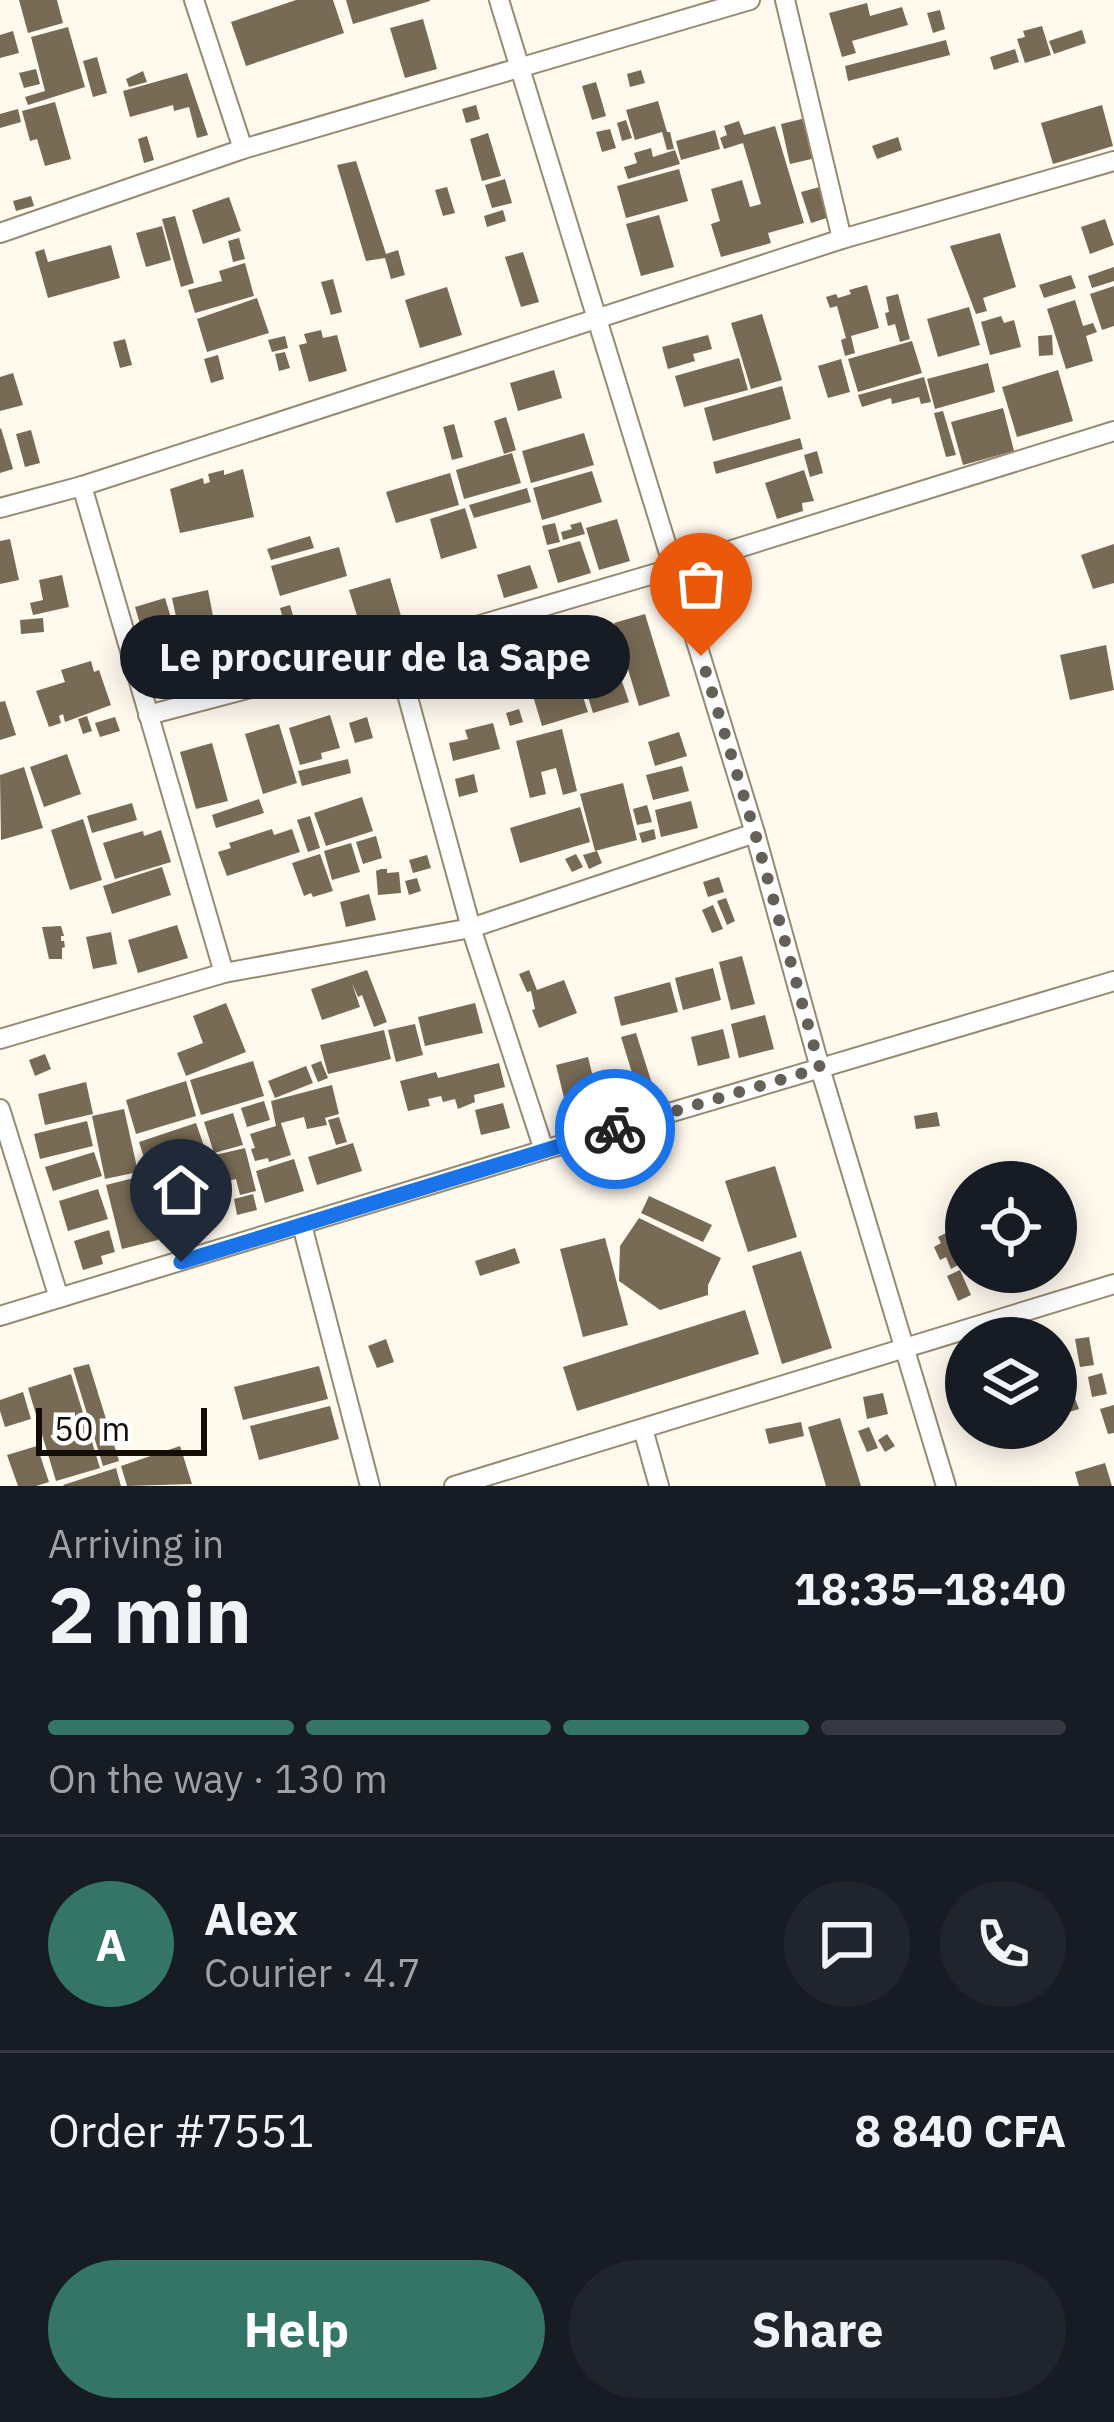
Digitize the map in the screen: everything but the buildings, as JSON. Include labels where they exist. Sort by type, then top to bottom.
[{"type":"street","points":[[194,0],[243,149]]},
{"type":"street","points":[[499,0],[755,833],[946,1486]]},
{"type":"street","points":[[0,233],[243,149],[750,0]]},
{"type":"street","points":[[785,0],[842,239]]},
{"type":"street","points":[[0,508],[82,486],[842,239],[1114,161]]},
{"type":"street","points":[[148,715],[395,650],[674,568],[1114,431]]},
{"type":"street","points":[[82,486],[224,973]]},
{"type":"street","points":[[395,650],[471,928],[544,1150]]},
{"type":"street","points":[[0,1039],[224,973],[471,928],[755,833]]},
{"type":"street","points":[[0,1316],[1114,981]]},
{"type":"street","points":[[0,1109],[59,1298]]},
{"type":"street","points":[[302,1226],[370,1486]]},
{"type":"street","points":[[454,1486],[1114,1284]]},
{"type":"street","points":[[643,1429],[659,1486]]},
{"type":"way so far","points":[[615,1129],[820,1068],[701,656]]},
{"type":"place","name":"Le procureur de la Sape","points":[[701,656]]},
{"type":"route","points":[[181,1262],[615,1129]]}]
